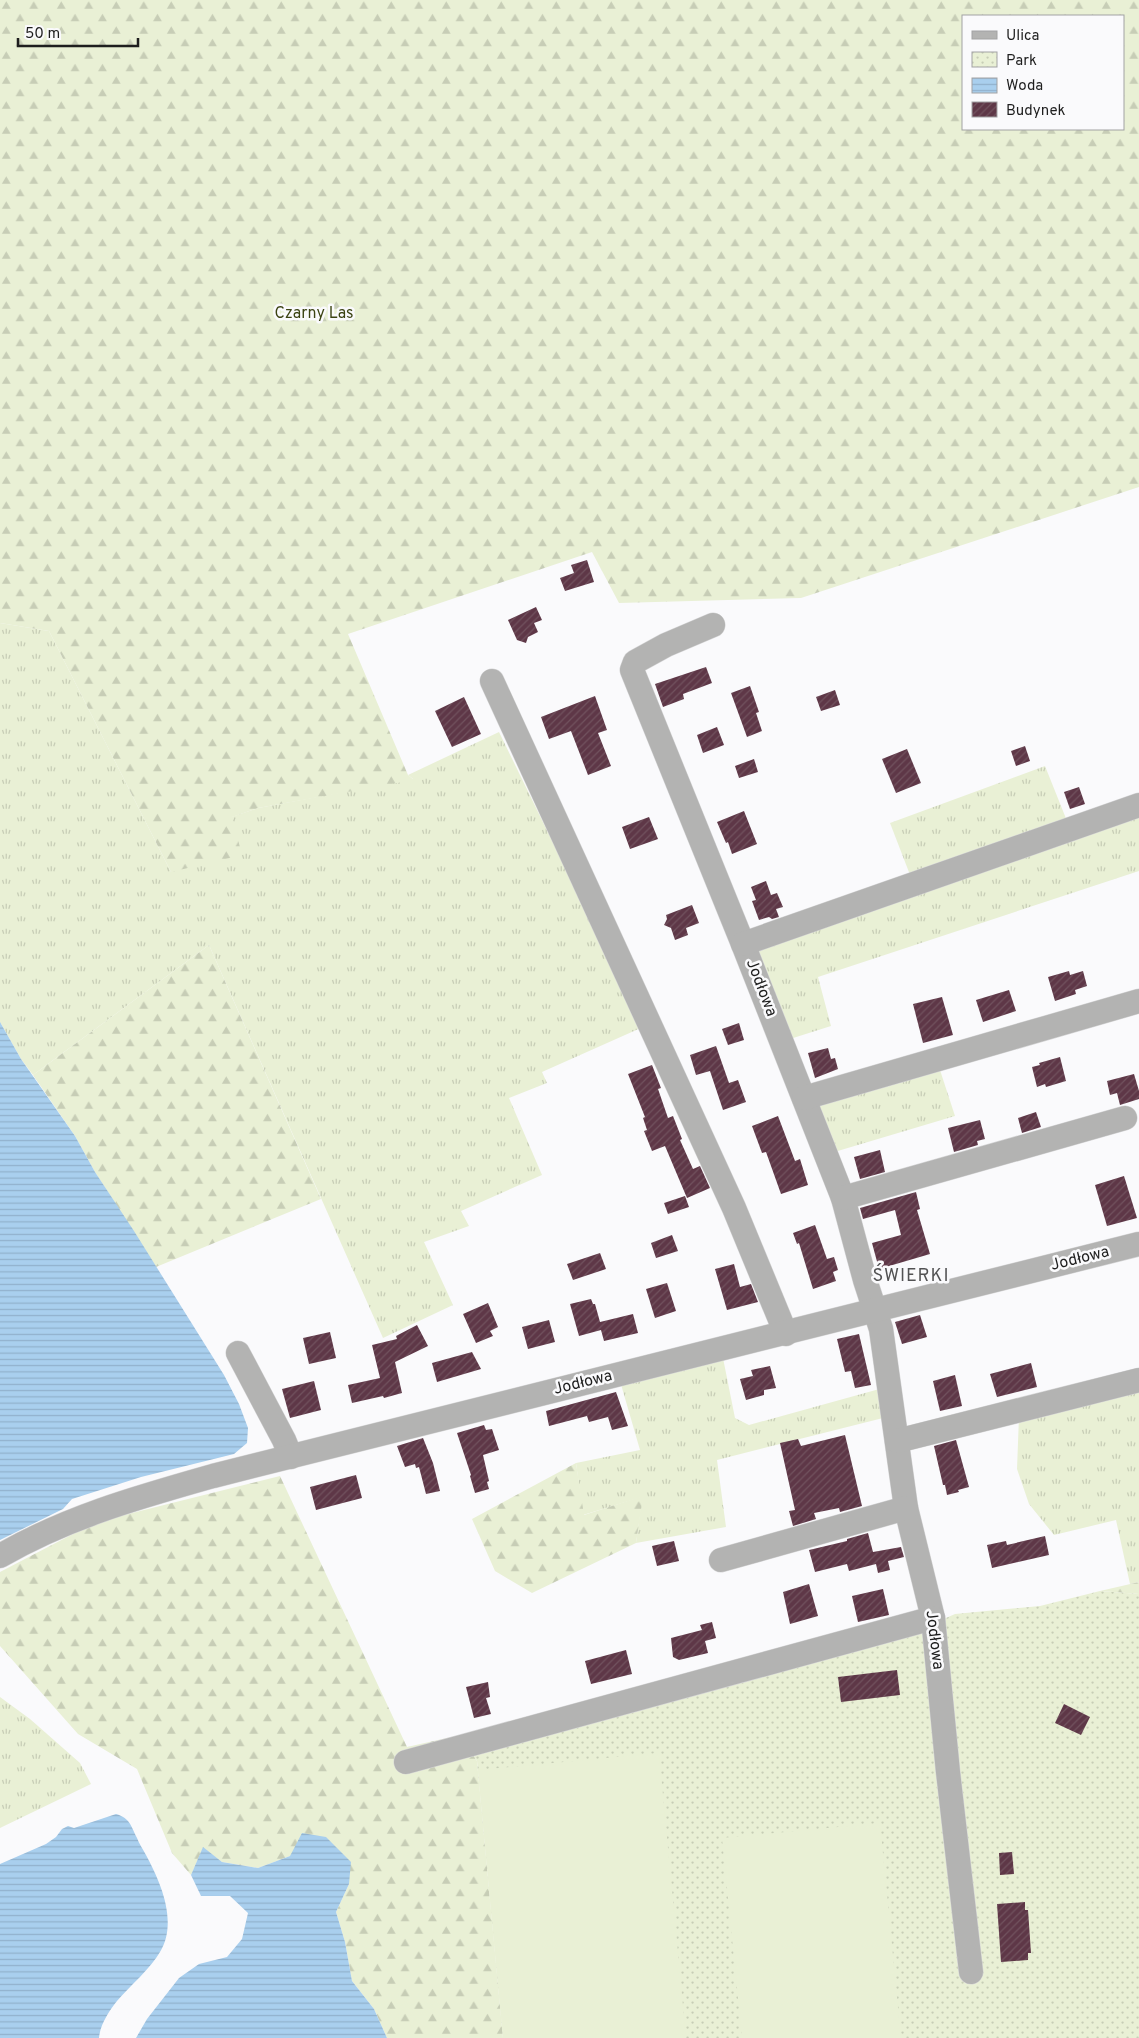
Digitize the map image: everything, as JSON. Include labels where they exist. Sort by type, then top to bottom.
[{"type":"street","name":"Jodłowa","points":[[713,625],[666,645],[635,662],[632,670],[744,944],[843,1198],[881,1328],[906,1508],[933,1618],[948,1772],[971,1972]]},
{"type":"street","points":[[492,681],[734,1208],[786,1334]]},
{"type":"street","points":[[744,944],[1139,804]]},
{"type":"street","points":[[804,1098],[1139,1001]]},
{"type":"street","points":[[843,1198],[1126,1118]]},
{"type":"street","name":"Jodłowa","points":[[0,1556],[42,1533],[94,1512],[234,1470],[290,1458],[1139,1244]]},
{"type":"street","points":[[238,1353],[284,1440],[290,1458]]},
{"type":"street","points":[[897,1441],[1139,1380]]},
{"type":"street","points":[[721,1560],[906,1508]]},
{"type":"street","points":[[406,1762],[933,1618]]},
{"type":"green space","name":"Czarny Las","points":[[0,0],[1139,0],[1139,487],[801,598],[619,603],[592,552],[348,634],[408,775],[414,780],[258,808],[232,817],[242,855],[171,872],[49,631],[0,623]]},
{"type":"green space","points":[[0,623],[49,631],[171,872],[231,817],[258,808],[413,779],[408,775],[499,732],[643,1027],[542,1072],[547,1083],[509,1098],[542,1175],[461,1211],[469,1226],[424,1242],[453,1305],[383,1338],[209,945],[33,1075],[21,1059],[0,1022]]},
{"type":"green space","points":[[1045,766],[1069,826],[912,880],[890,823]]},
{"type":"green space","points":[[1139,814],[1139,871],[818,977],[831,1026],[790,1039],[752,950]]},
{"type":"green space","points":[[209,945],[321,1199],[156,1267],[95,1172],[75,1136],[33,1075]]},
{"type":"green space","points":[[939,1067],[955,1116],[831,1153],[811,1103]]},
{"type":"green space","points":[[723,1358],[735,1418],[749,1425],[883,1388],[887,1417],[717,1460],[726,1527],[636,1543],[642,1497],[583,1515],[576,1463],[640,1450],[620,1381]]},
{"type":"green space","points":[[1139,1386],[1139,1582],[1130,1584],[1116,1520],[1054,1535],[1029,1504],[1017,1469],[1019,1416]]},
{"type":"green space","points":[[576,1463],[584,1515],[643,1496],[636,1543],[532,1593],[495,1571],[472,1519]]},
{"type":"green space","points":[[280,1476],[407,1747],[460,1735],[477,1761],[503,2038],[387,2038],[374,2009],[352,1981],[345,1942],[336,1912],[349,1884],[290,1856],[258,1868],[222,1862],[203,1848],[191,1875],[172,1853],[137,1769],[78,1734],[0,1646],[0,1572],[96,1522]]},
{"type":"green space","points":[[1139,1582],[1139,1594],[1100,1591]]},
{"type":"green space","points":[[1100,1591],[1139,1594],[1139,2038],[503,2038],[477,1761],[470,1750],[921,1629],[955,1614],[1040,1606]]},
{"type":"green space","points":[[0,1697],[30,1719],[80,1763],[91,1784],[0,1828]]},
{"type":"green space","points":[[659,1753],[686,2038],[503,2038],[478,1770]]},
{"type":"green space","points":[[880,1823],[901,2038],[742,2038],[722,1838]]},
{"type":"water","points":[[0,1022],[21,1059],[75,1136],[95,1172],[224,1375],[239,1404],[248,1428],[247,1443],[234,1454],[141,1477],[72,1499],[63,1509],[0,1540]]},
{"type":"water","points":[[116,1814],[130,1823],[162,1890],[168,1928],[160,1952],[111,2009],[103,2023],[99,2038],[0,2038],[0,1864],[46,1844],[68,1826],[74,1828]]},
{"type":"water","points":[[302,1833],[326,1837],[351,1862],[349,1884],[336,1912],[345,1942],[352,1981],[374,2009],[387,2038],[136,2038],[147,2019],[179,1978],[199,1964],[227,1957],[242,1939],[248,1913],[230,1896],[201,1896],[191,1875],[203,1847],[222,1862],[258,1868],[290,1856]]},
{"type":"building","points":[[587,560],[594,582],[565,591],[560,578],[574,573],[571,565]]},
{"type":"building","points":[[536,607],[542,620],[534,623],[538,632],[528,637],[526,643],[517,640],[508,620]]},
{"type":"building","points":[[706,667],[712,683],[683,694],[684,699],[663,707],[655,684]]},
{"type":"building","points":[[750,686],[759,712],[756,713],[762,731],[747,737],[731,693]]},
{"type":"building","points":[[835,690],[840,705],[821,711],[816,697]]},
{"type":"building","points":[[595,696],[607,730],[598,733],[611,766],[588,775],[571,731],[549,739],[541,717]]},
{"type":"building","points":[[464,697],[481,734],[452,747],[435,711]]},
{"type":"building","points":[[717,727],[724,745],[703,753],[697,735]]},
{"type":"building","points":[[1025,746],[1030,761],[1016,766],[1011,751]]},
{"type":"building","points":[[907,749],[921,783],[896,793],[882,759]]},
{"type":"building","points":[[754,759],[758,772],[739,778],[735,766]]},
{"type":"building","points":[[1079,787],[1085,804],[1070,809],[1064,792]]},
{"type":"building","points":[[744,811],[757,844],[732,854],[717,822]]},
{"type":"building","points":[[649,817],[658,839],[630,849],[622,827]]},
{"type":"building","points":[[766,881],[771,895],[777,893],[783,907],[776,909],[779,917],[759,920],[752,901],[756,900],[751,887]]},
{"type":"building","points":[[692,905],[699,923],[686,928],[688,935],[675,940],[671,928],[664,925],[667,919],[666,915]]},
{"type":"building","points":[[1069,971],[1070,975],[1083,971],[1087,986],[1075,990],[1076,994],[1055,1001],[1048,977]]},
{"type":"building","points":[[1009,990],[1016,1011],[983,1022],[976,1000]]},
{"type":"building","points":[[942,997],[953,1035],[923,1043],[913,1004]]},
{"type":"building","points":[[739,1023],[744,1040],[728,1045],[722,1029]]},
{"type":"building","points":[[716,1046],[729,1083],[738,1080],[746,1102],[723,1110],[710,1071],[696,1075],[690,1055]]},
{"type":"building","points":[[828,1048],[831,1059],[835,1058],[838,1069],[815,1078],[808,1053]]},
{"type":"building","points":[[1060,1057],[1066,1081],[1046,1087],[1045,1084],[1037,1087],[1032,1067]]},
{"type":"building","points":[[652,1065],[661,1088],[658,1089],[668,1118],[673,1116],[682,1139],[680,1140],[693,1169],[700,1166],[710,1188],[687,1198],[665,1146],[652,1151],[644,1131],[647,1130],[643,1118],[645,1117],[628,1074]]},
{"type":"building","points":[[1134,1074],[1139,1091],[1139,1099],[1120,1105],[1117,1093],[1110,1095],[1107,1081]]},
{"type":"building","points":[[1036,1112],[1041,1127],[1022,1133],[1018,1118]]},
{"type":"building","points":[[778,1116],[795,1161],[800,1159],[808,1185],[781,1194],[766,1152],[762,1153],[752,1126]]},
{"type":"building","points":[[980,1120],[985,1139],[977,1141],[978,1145],[954,1152],[948,1128]]},
{"type":"building","points":[[880,1150],[885,1172],[860,1179],[854,1157]]},
{"type":"building","points":[[1124,1176],[1137,1218],[1107,1226],[1095,1185]]},
{"type":"building","points":[[916,1192],[920,1209],[917,1210],[930,1254],[879,1269],[872,1243],[901,1235],[895,1210],[863,1219],[860,1208]]},
{"type":"building","points":[[685,1196],[689,1207],[668,1214],[664,1203]]},
{"type":"building","points":[[815,1225],[827,1259],[834,1257],[838,1270],[833,1272],[836,1281],[813,1289],[799,1243],[797,1244],[793,1233]]},
{"type":"building","points":[[672,1235],[678,1251],[656,1258],[651,1243]]},
{"type":"building","points":[[600,1253],[606,1269],[573,1280],[567,1264]]},
{"type":"building","points":[[734,1264],[740,1287],[751,1284],[758,1302],[727,1310],[715,1269]]},
{"type":"building","points":[[667,1283],[676,1311],[655,1318],[646,1289]]},
{"type":"building","points":[[591,1299],[593,1304],[595,1304],[600,1322],[633,1314],[638,1333],[604,1341],[601,1330],[579,1336],[570,1304]]},
{"type":"building","points":[[488,1303],[498,1327],[490,1331],[493,1336],[476,1343],[463,1314]]},
{"type":"building","points":[[920,1315],[927,1337],[902,1344],[895,1322]]},
{"type":"building","points":[[549,1320],[555,1342],[528,1349],[522,1327]]},
{"type":"building","points":[[417,1325],[428,1346],[395,1362],[402,1393],[352,1403],[348,1385],[380,1378],[372,1345],[397,1339],[396,1336]]},
{"type":"building","points":[[330,1332],[336,1358],[309,1364],[303,1338]]},
{"type":"building","points":[[859,1334],[871,1385],[855,1388],[851,1371],[845,1372],[837,1339]]},
{"type":"building","points":[[472,1352],[481,1369],[437,1382],[432,1363]]},
{"type":"building","points":[[1031,1363],[1037,1387],[997,1397],[990,1374]]},
{"type":"building","points":[[770,1366],[776,1388],[764,1390],[764,1395],[746,1400],[740,1379],[753,1376],[751,1370]]},
{"type":"building","points":[[955,1375],[962,1406],[940,1411],[933,1381]]},
{"type":"building","points":[[314,1381],[321,1410],[290,1418],[282,1389]]},
{"type":"building","points":[[616,1392],[628,1426],[612,1430],[608,1417],[589,1422],[587,1416],[549,1426],[546,1411]]},
{"type":"building","points":[[484,1425],[486,1430],[492,1429],[499,1450],[483,1455],[489,1489],[475,1493],[457,1433]]},
{"type":"building","points":[[845,1435],[862,1506],[840,1512],[839,1508],[814,1513],[816,1519],[793,1526],[789,1511],[795,1510],[780,1443],[798,1439],[801,1446]]},
{"type":"building","points":[[423,1438],[433,1463],[440,1491],[426,1494],[419,1467],[416,1468],[415,1464],[405,1467],[397,1446]]},
{"type":"building","points":[[956,1440],[969,1487],[947,1495],[934,1446]]},
{"type":"building","points":[[356,1475],[362,1498],[316,1510],[310,1487]]},
{"type":"building","points":[[868,1533],[873,1552],[901,1547],[904,1557],[888,1561],[890,1570],[878,1573],[876,1564],[849,1571],[847,1564],[815,1572],[809,1550],[847,1541],[847,1539]]},
{"type":"building","points":[[1045,1536],[1049,1555],[992,1568],[987,1545],[1006,1541],[1007,1545]]},
{"type":"building","points":[[674,1541],[679,1561],[657,1566],[652,1546]]},
{"type":"building","points":[[809,1584],[818,1616],[790,1624],[783,1592]]},
{"type":"building","points":[[883,1589],[889,1615],[858,1622],[852,1596]]},
{"type":"building","points":[[712,1622],[716,1638],[705,1641],[708,1653],[679,1660],[673,1657],[671,1638],[702,1630],[700,1625]]},
{"type":"building","points":[[626,1650],[632,1674],[591,1684],[585,1661]]},
{"type":"building","points":[[897,1670],[900,1695],[841,1702],[838,1677]]},
{"type":"building","points":[[488,1682],[490,1697],[486,1698],[491,1714],[474,1718],[466,1687]]},
{"type":"building","points":[[1064,1704],[1090,1717],[1081,1735],[1055,1723]]},
{"type":"building","points":[[1012,1852],[1014,1874],[1000,1875],[999,1853]]},
{"type":"building","points":[[1025,1902],[1025,1910],[1028,1910],[1031,1953],[1028,1953],[1028,1960],[1001,1962],[997,1904]]},
{"type":"district","name":"ŚWIERKI","points":[[911,1276]]}]
